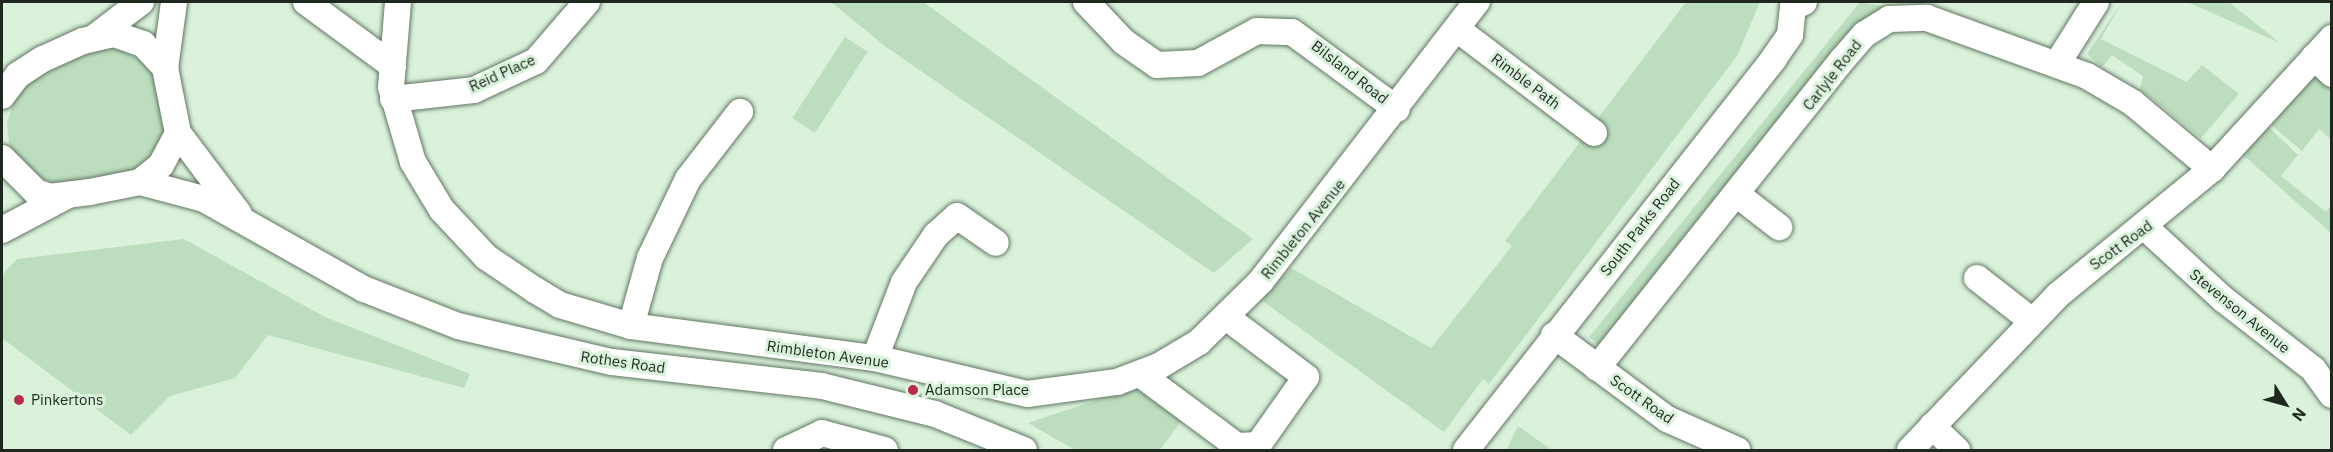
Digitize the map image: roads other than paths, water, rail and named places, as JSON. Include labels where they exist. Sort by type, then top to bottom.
[{"type":"street","points":[[2,76],[32,66],[95,37],[141,2]]},
{"type":"street","points":[[174,2],[165,68],[178,133],[241,217]]},
{"type":"street","points":[[306,2],[393,66]]},
{"type":"street","name":"Rimbleton Avenue","points":[[398,2],[393,99],[425,185],[486,257],[560,305],[632,326],[875,358],[1028,394],[1087,389],[1140,374],[1188,350],[1226,317],[1261,281],[1477,2]]},
{"type":"street","name":"Reid Place","points":[[393,99],[474,90],[536,61],[587,2]]},
{"type":"street","name":"Bilsland Road","points":[[1086,2],[1124,42],[1158,65],[1198,63],[1257,31],[1292,32],[1396,109]]},
{"type":"street","points":[[2057,64],[2096,2]]},
{"type":"street","name":"South Parks Road","points":[[1466,450],[1554,335],[1774,58],[1790,35],[1794,3]]},
{"type":"street","name":"Carlyle Road","points":[[1597,368],[1739,196],[1857,42],[1889,19],[1927,18],[2057,64],[2111,88],[2212,169]]},
{"type":"street","name":"Rimble Path","points":[[1457,29],[1594,133]]},
{"type":"street","points":[[95,37],[130,38],[154,53],[165,68]]},
{"type":"street","name":"Scott Road","points":[[1910,450],[2032,321],[2098,260],[2146,228],[2322,66],[2331,38]]},
{"type":"street","points":[[2,96],[32,66]]},
{"type":"street","points":[[632,326],[650,258],[688,179],[740,112]]},
{"type":"street","points":[[3,161],[36,192],[68,195],[140,182],[161,165],[178,133]]},
{"type":"street","points":[[2,192],[3,161]]},
{"type":"street","name":"Rothes Road","points":[[140,182],[204,199],[241,217],[364,289],[458,326],[612,362],[822,386],[934,414],[1024,450]]},
{"type":"street","points":[[2,230],[68,195]]},
{"type":"street","points":[[1739,196],[1779,227]]},
{"type":"street","points":[[875,358],[904,282],[943,229],[957,216],[996,243]]},
{"type":"street","name":"Stevenson Avenue","points":[[2146,228],[2223,299],[2313,369],[2331,395]]},
{"type":"street","points":[[1977,278],[2032,321]]},
{"type":"street","points":[[1140,374],[1237,446],[1258,446],[1306,377],[1226,317]]},
{"type":"street","name":"Scott Road","points":[[1554,335],[1667,419],[1737,450]]},
{"type":"street","points":[[1932,426],[1957,450]]},
{"type":"street","points":[[786,450],[822,434],[885,450]]},
{"type":"place","name":"Adamson Place","points":[[913,390]]},
{"type":"place","name":"Pinkertons","points":[[19,400]]}]
